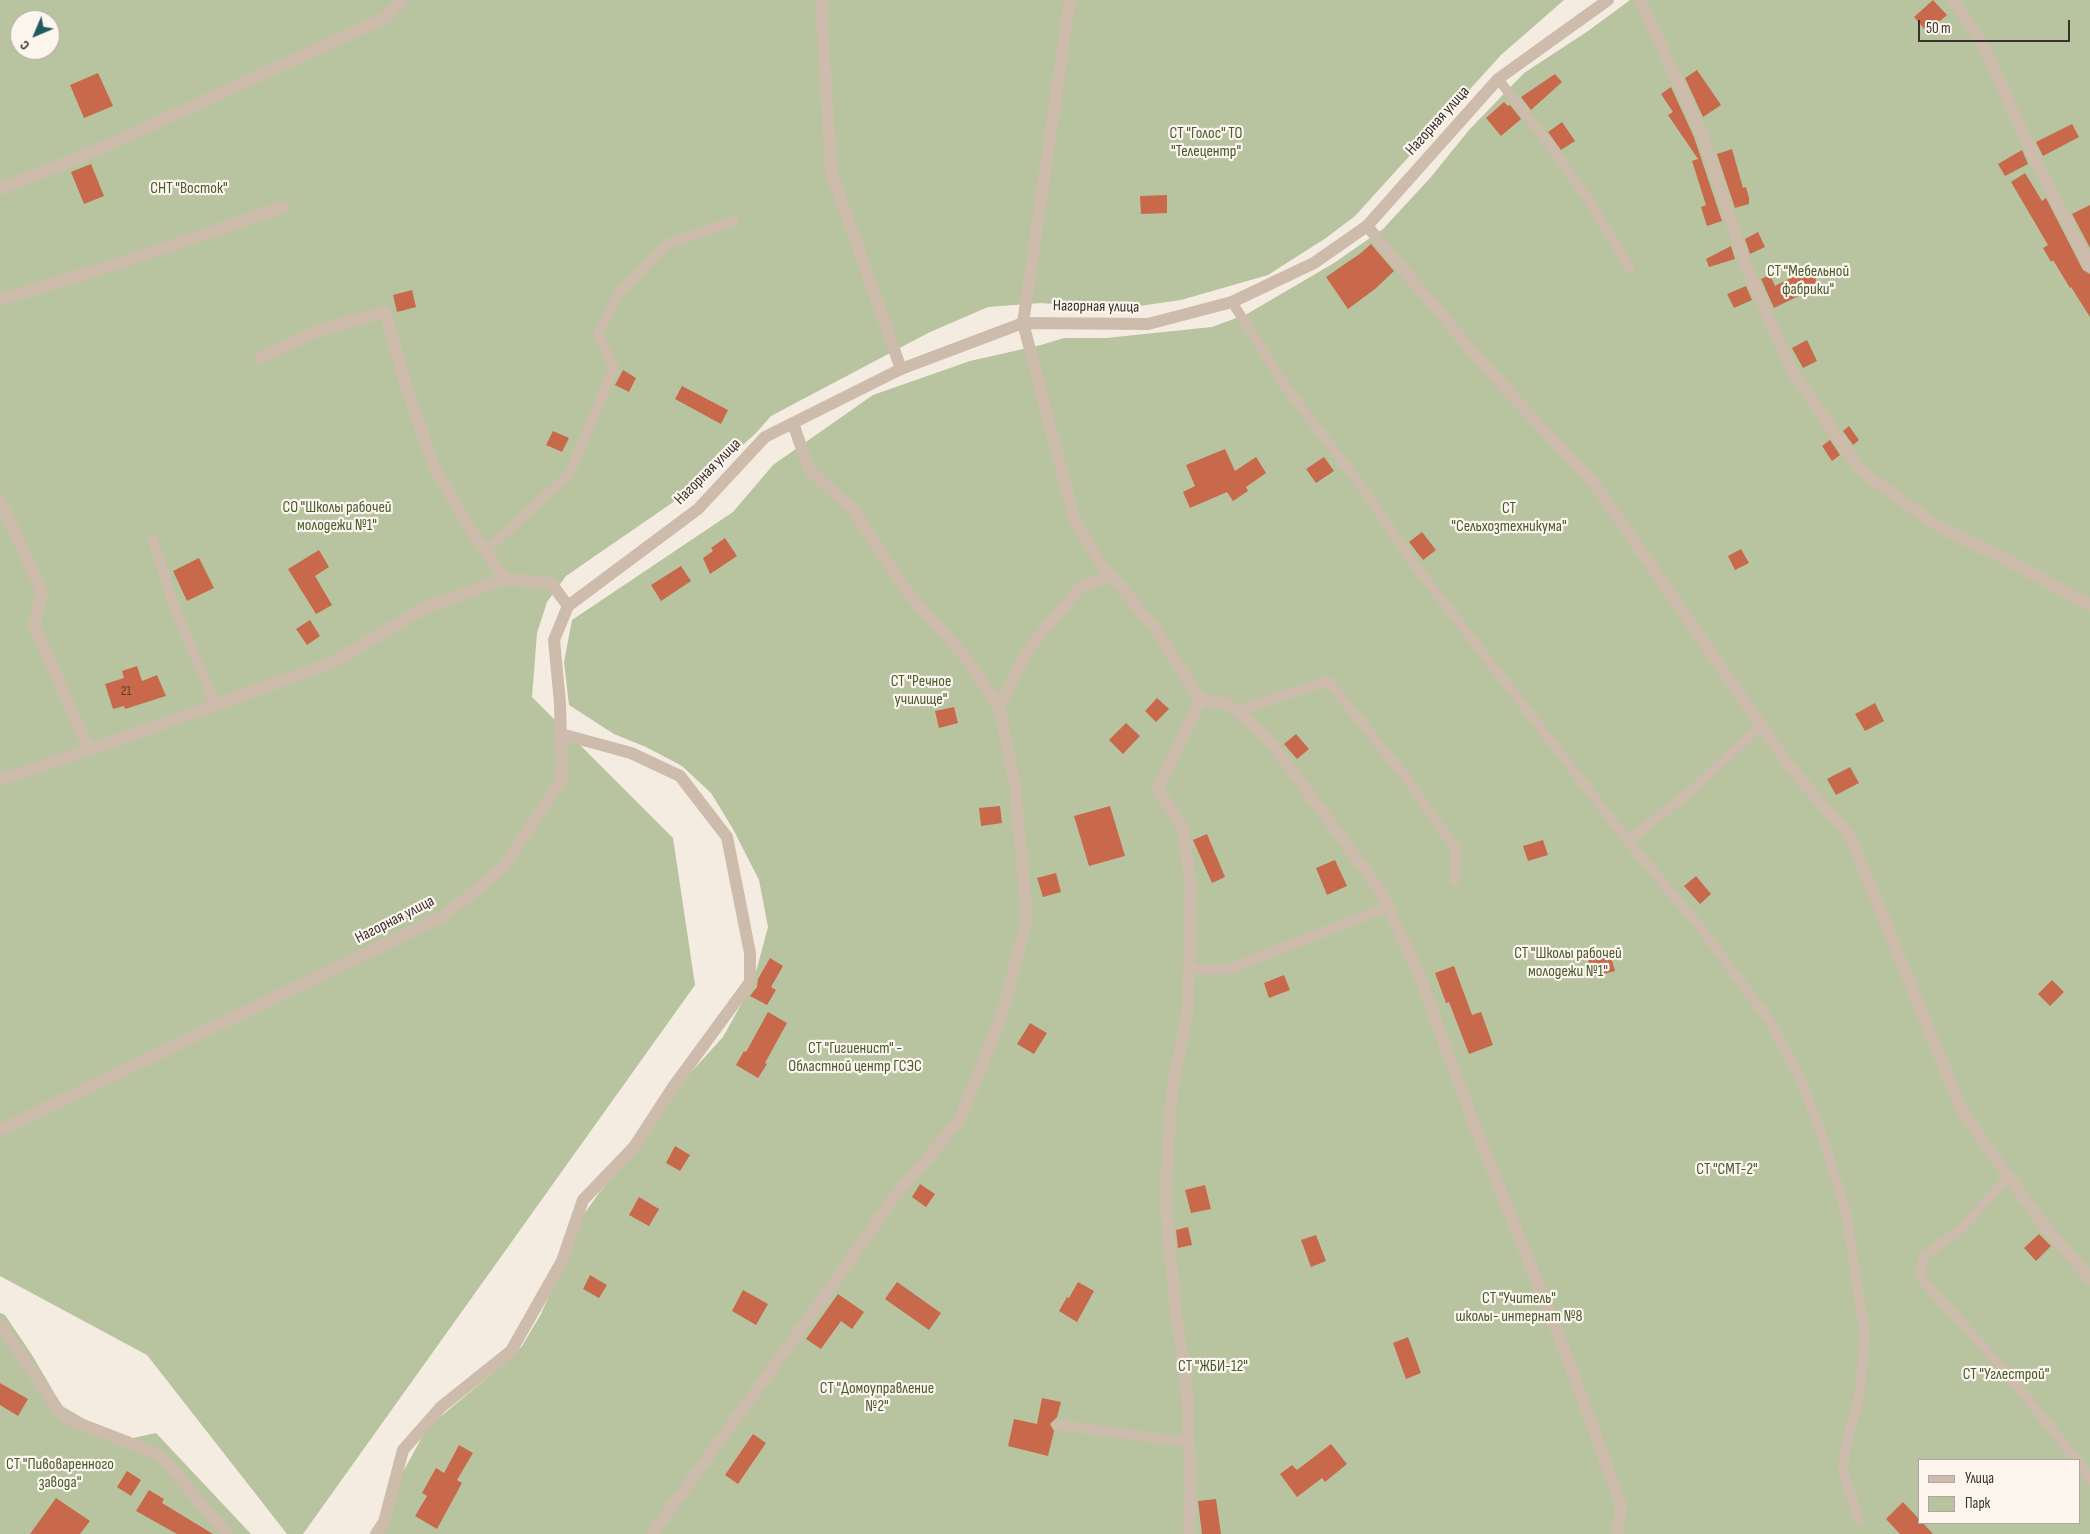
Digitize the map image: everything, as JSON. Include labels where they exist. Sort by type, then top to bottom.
[{"type":"street","points":[[0,189],[97,150],[367,27],[385,18],[403,0]]},
{"type":"street","points":[[820,0],[832,171],[901,369]]},
{"type":"street","points":[[1070,0],[1023,323],[1075,521],[1099,562],[1155,628],[1200,700]]},
{"type":"street","name":"Нагорная улица","points":[[0,1130],[442,917],[502,869],[562,779],[560,703],[554,640],[568,606],[698,509],[765,437],[901,369],[1023,323],[1148,324],[1232,302],[1314,263],[1367,226],[1498,79],[1608,0]]},
{"type":"street","points":[[1640,0],[1702,134],[1744,261],[1792,371],[1861,471],[1939,527],[2005,559],[2090,605]]},
{"type":"street","points":[[1952,0],[1983,45],[2042,174],[2090,266]]},
{"type":"street","points":[[0,300],[132,259],[284,207]]},
{"type":"street","points":[[1367,226],[1482,363],[1596,486],[1790,767],[1851,838],[1962,1111],[2039,1219],[2090,1279]]},
{"type":"street","points":[[260,358],[317,331],[385,312],[408,392],[434,467],[472,532],[505,580]]},
{"type":"street","points":[[652,1534],[806,1322],[892,1199],[959,1121],[1002,1015],[1027,918],[1015,785],[999,708],[969,662],[906,590],[853,510],[809,470],[792,423]]},
{"type":"street","points":[[0,499],[42,593],[34,625],[89,750]]},
{"type":"street","points":[[999,708],[1027,651],[1080,587],[1111,576]]},
{"type":"street","points":[[0,780],[332,663],[426,607],[505,580],[551,583],[568,606]]},
{"type":"street","points":[[1200,700],[1227,703],[1267,737],[1380,890],[1417,969],[1472,1119],[1568,1359],[1621,1505],[1618,1534]]},
{"type":"street","points":[[1189,1534],[1187,1391],[1177,1321],[1165,1199],[1172,1091],[1188,1008],[1191,887],[1183,828],[1158,789],[1200,700]]},
{"type":"street","points":[[376,1534],[384,1522],[404,1450],[441,1407],[511,1351],[562,1261],[583,1200],[634,1147],[673,1087],[750,982],[750,953],[727,837],[680,776],[631,753],[561,734]]},
{"type":"street","points":[[0,1324],[63,1418],[160,1455],[227,1534]]},
{"type":"lane","points":[[1498,79],[1543,136],[1589,201],[1630,268]]},
{"type":"lane","points":[[485,551],[569,475],[614,368],[598,334],[619,292],[667,244],[734,221]]},
{"type":"lane","points":[[1232,302],[1288,390],[1363,488],[1414,564],[1628,842],[1704,932],[1771,1023],[1800,1078],[1824,1138],[1846,1212],[1865,1336],[1858,1398],[1847,1441],[1843,1470],[1859,1521]]},
{"type":"lane","points":[[153,539],[172,601],[215,704]]},
{"type":"lane","points":[[1236,711],[1328,681],[1406,778],[1456,849],[1455,880]]},
{"type":"lane","points":[[1628,842],[1692,790],[1761,725]]},
{"type":"lane","points":[[1189,969],[1226,970],[1388,907]]},
{"type":"lane","points":[[2009,1176],[1959,1231],[1923,1256],[1921,1278],[1999,1364],[2076,1459]]},
{"type":"lane","points":[[1057,1425],[1189,1442]]},
{"type":"lane","points":[[2080,1465],[2090,1479]]},
{"type":"green space","points":[[0,0],[1564,0],[1501,55],[1355,216],[1326,238],[1268,275],[1181,300],[1118,309],[1041,303],[988,307],[928,333],[771,416],[756,433],[698,485],[566,576],[547,602],[537,633],[532,697],[673,838],[695,985],[303,1534],[287,1534],[147,1355],[0,1276]]},
{"type":"green space","points":[[1630,0],[2090,0],[2090,1534],[380,1534],[399,1479],[427,1428],[506,1362],[522,1346],[541,1314],[584,1214],[599,1193],[636,1150],[674,1091],[723,1037],[753,983],[768,927],[759,880],[733,829],[711,793],[682,766],[646,747],[614,734],[569,705],[564,662],[572,620],[733,512],[773,465],[873,395],[970,361],[1064,338],[1106,338],[1212,327],[1247,314],[1334,263],[1383,229],[1431,177],[1469,130],[1524,73],[1588,31]]},
{"type":"green space","name":"СТ \"Пивоваренного завода\"","points":[[0,1313],[5,1315],[32,1355],[62,1406],[86,1420],[133,1438],[156,1433],[251,1534],[0,1534]]},
{"type":"building","points":[[1933,0],[1947,15],[1927,32],[1914,17]]},
{"type":"building","points":[[1697,70],[1721,105],[1703,117],[1685,78]]},
{"type":"building","points":[[98,73],[113,106],[84,118],[70,85]]},
{"type":"building","points":[[1555,74],[1562,82],[1531,110],[1521,97]]},
{"type":"building","points":[[1671,87],[1694,137],[1722,221],[1707,226],[1701,207],[1706,205],[1692,161],[1698,159],[1668,115],[1673,112],[1661,94]]},
{"type":"building","points":[[1504,102],[1508,106],[1510,105],[1521,119],[1501,136],[1486,118]]},
{"type":"building","points":[[1562,122],[1575,141],[1561,150],[1548,132]]},
{"type":"building","points":[[2072,124],[2079,137],[2043,156],[2036,142]]},
{"type":"building","points":[[1732,149],[1743,188],[1746,187],[1749,198],[1749,204],[1735,208],[1717,154]]},
{"type":"building","points":[[2022,150],[2028,164],[2005,176],[1998,164]]},
{"type":"building","points":[[91,164],[104,196],[84,204],[71,172]]},
{"type":"building","points":[[2025,173],[2042,201],[2046,198],[2083,270],[2090,274],[2090,317],[2053,260],[2051,262],[2043,248],[2048,245],[2011,182]]},
{"type":"building","points":[[1167,195],[1167,213],[1141,214],[1140,196]]},
{"type":"building","points":[[2090,205],[2090,248],[2072,214]]},
{"type":"building","points":[[1758,232],[1765,247],[1750,254],[1745,239]]},
{"type":"building","points":[[1371,244],[1394,271],[1375,289],[1348,309],[1326,277]]},
{"type":"building","points":[[1731,246],[1735,259],[1709,267],[1706,259]]},
{"type":"building","points":[[1810,268],[1819,286],[1774,308],[1761,279],[1770,275],[1775,286]]},
{"type":"building","points":[[1746,286],[1752,300],[1734,308],[1727,294]]},
{"type":"building","points":[[412,290],[416,307],[397,312],[393,295]]},
{"type":"building","points":[[1807,340],[1817,361],[1803,368],[1792,348]]},
{"type":"building","points":[[623,370],[636,378],[629,392],[615,385]]},
{"type":"building","points":[[682,386],[728,410],[721,424],[675,399]]},
{"type":"building","points":[[1849,426],[1859,440],[1853,445],[1843,431]]},
{"type":"building","points":[[553,431],[569,438],[562,452],[546,445]]},
{"type":"building","points":[[1830,440],[1840,455],[1832,461],[1822,446]]},
{"type":"building","points":[[1225,449],[1235,471],[1256,457],[1266,473],[1246,487],[1248,491],[1233,501],[1227,492],[1190,508],[1183,492],[1195,486],[1186,465]]},
{"type":"building","points":[[1324,457],[1334,471],[1316,483],[1306,469]]},
{"type":"building","points":[[1422,532],[1436,550],[1423,560],[1409,542]]},
{"type":"building","points":[[725,538],[737,556],[710,574],[703,558],[713,551],[711,548]]},
{"type":"building","points":[[1741,549],[1749,563],[1735,570],[1728,556]]},
{"type":"building","points":[[319,550],[329,567],[315,576],[332,605],[316,614],[288,569]]},
{"type":"building","points":[[199,558],[214,588],[187,601],[173,571]]},
{"type":"building","points":[[681,566],[691,581],[661,601],[651,585]]},
{"type":"building","points":[[310,620],[320,636],[307,645],[296,629]]},
{"type":"building","points":[[137,666],[142,681],[157,675],[166,696],[125,709],[124,706],[113,709],[105,684],[124,678],[122,671]]},
{"type":"building","points":[[1157,698],[1169,709],[1156,722],[1145,711]]},
{"type":"building","points":[[1875,703],[1884,721],[1865,731],[1855,714]]},
{"type":"building","points":[[954,707],[958,723],[939,728],[935,711]]},
{"type":"building","points":[[1126,723],[1140,736],[1123,754],[1109,740]]},
{"type":"building","points":[[1296,734],[1309,749],[1297,759],[1284,744]]},
{"type":"building","points":[[1850,767],[1859,783],[1836,795],[1827,779]]},
{"type":"building","points":[[1000,806],[1002,823],[981,826],[979,808]]},
{"type":"building","points":[[1110,806],[1125,856],[1089,866],[1074,816]]},
{"type":"building","points":[[1207,834],[1225,877],[1212,883],[1193,840]]},
{"type":"building","points":[[1543,840],[1548,855],[1528,861],[1523,846]]},
{"type":"building","points":[[1335,860],[1347,886],[1327,895],[1316,868]]},
{"type":"building","points":[[1056,873],[1061,892],[1043,897],[1037,878]]},
{"type":"building","points":[[1696,876],[1711,894],[1700,904],[1684,886]]},
{"type":"building","points":[[1610,954],[1615,971],[1593,977],[1588,960]]},
{"type":"building","points":[[770,958],[783,966],[771,987],[776,990],[767,1005],[750,996],[757,987],[758,979]]},
{"type":"building","points":[[1454,966],[1472,1015],[1481,1012],[1493,1045],[1469,1054],[1449,1002],[1446,1003],[1435,973]]},
{"type":"building","points":[[1284,975],[1290,990],[1269,998],[1264,983]]},
{"type":"building","points":[[2052,980],[2064,992],[2050,1006],[2038,994]]},
{"type":"building","points":[[768,1012],[787,1023],[758,1078],[736,1065],[744,1051],[746,1052]]},
{"type":"building","points":[[1030,1023],[1047,1033],[1034,1054],[1017,1044]]},
{"type":"building","points":[[675,1146],[690,1155],[680,1171],[666,1163]]},
{"type":"building","points":[[920,1184],[935,1194],[926,1207],[912,1197]]},
{"type":"building","points":[[1205,1185],[1211,1209],[1191,1213],[1185,1190]]},
{"type":"building","points":[[639,1197],[659,1209],[649,1226],[629,1215]]},
{"type":"building","points":[[1188,1227],[1192,1245],[1178,1248],[1176,1230]]},
{"type":"building","points":[[2039,1234],[2051,1246],[2036,1261],[2024,1248]]},
{"type":"building","points":[[1316,1235],[1326,1261],[1311,1267],[1301,1240]]},
{"type":"building","points":[[590,1275],[607,1285],[599,1298],[583,1289]]},
{"type":"building","points":[[897,1282],[941,1313],[929,1330],[885,1299]]},
{"type":"building","points":[[1078,1282],[1094,1291],[1077,1322],[1059,1311]]},
{"type":"building","points":[[743,1290],[768,1304],[756,1325],[732,1311]]},
{"type":"building","points":[[838,1294],[864,1312],[852,1329],[841,1321],[821,1349],[806,1339]]},
{"type":"building","points":[[1408,1337],[1421,1373],[1406,1379],[1393,1343]]},
{"type":"building","points":[[0,1383],[28,1399],[18,1416],[0,1405]]},
{"type":"building","points":[[1042,1398],[1061,1402],[1057,1417],[1050,1424],[1054,1431],[1048,1456],[1008,1446],[1014,1419],[1037,1424]]},
{"type":"building","points":[[753,1434],[766,1443],[738,1484],[725,1475]]},
{"type":"building","points":[[1331,1444],[1347,1464],[1325,1482],[1322,1478],[1297,1497],[1280,1474],[1292,1465],[1297,1470]]},
{"type":"building","points":[[459,1445],[473,1453],[457,1480],[462,1483],[437,1529],[415,1516],[427,1496],[422,1493],[436,1468],[444,1473]]},
{"type":"building","points":[[127,1471],[141,1480],[131,1496],[117,1487]]},
{"type":"building","points":[[149,1490],[164,1499],[162,1503],[213,1534],[177,1534],[136,1511]]},
{"type":"building","points":[[56,1498],[90,1521],[80,1534],[30,1534]]},
{"type":"building","points":[[1216,1499],[1221,1534],[1202,1534],[1198,1501]]},
{"type":"building","points":[[1903,1502],[1918,1518],[1918,1524],[1924,1524],[1933,1534],[1900,1534],[1886,1519]]},
{"type":"park label","name":"СТ \"Голос\" ТО \"Телецентр\"","points":[[1206,143]]},
{"type":"park label","name":"СНТ \"Восток\"","points":[[189,189]]},
{"type":"park label","name":"СТ \"Мебельной фабрики\"","points":[[1808,281]]},
{"type":"park label","name":"СО \"Школы рабочей молодежи №1\"","points":[[337,517]]},
{"type":"park label","name":"СТ \"Сельхозтехникума\"","points":[[1509,518]]},
{"type":"park label","name":"СТ \"Речное училище\"","points":[[921,691]]},
{"type":"park label","name":"СТ \"Школы рабочей молодежи №1\"","points":[[1568,963]]},
{"type":"park label","name":"СТ \"Гигиенист\" - Областной центр ГСЭС","points":[[855,1058]]},
{"type":"park label","name":"СТ \"СМТ-2\"","points":[[1727,1170]]},
{"type":"park label","name":"СТ \"Учитель\" школы- интернат №8","points":[[1519,1308]]},
{"type":"park label","name":"СТ \"ЖБИ-12\"","points":[[1213,1367]]},
{"type":"park label","name":"СТ \"Углестрой\"","points":[[2006,1375]]},
{"type":"park label","name":"СТ \"Домоуправление №2\"","points":[[877,1398]]}]
